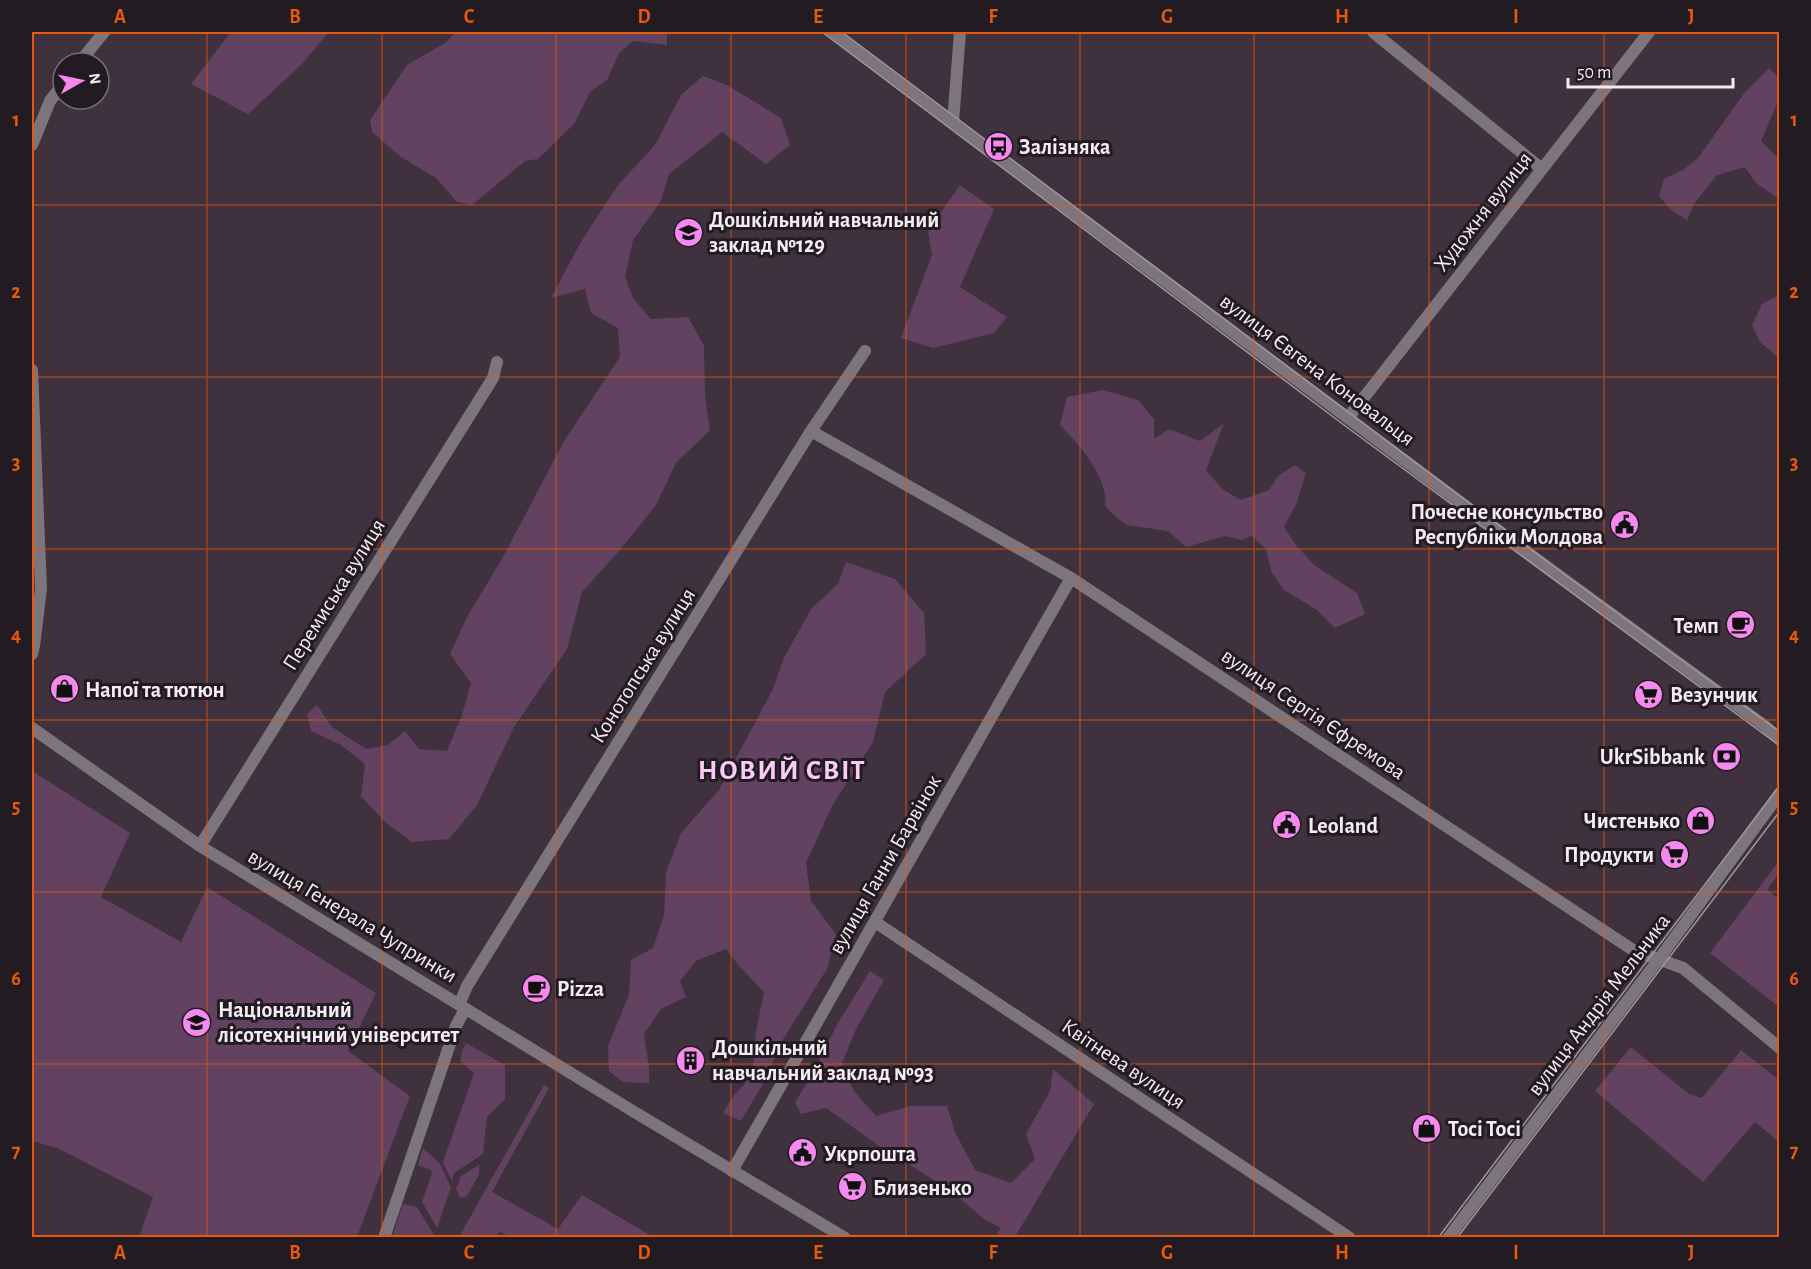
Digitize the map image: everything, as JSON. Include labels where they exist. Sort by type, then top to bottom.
[{"type":"street","points":[[89,51],[104,32]]},
{"type":"street","name":"вулиця Євгена Коновальця","points":[[832,32],[1765,726],[1779,740]]},
{"type":"street","points":[[953,122],[960,32]]},
{"type":"street","points":[[1373,32],[1542,169]]},
{"type":"street","name":"Художня вулиця","points":[[1348,418],[1650,32]]},
{"type":"street","points":[[32,145],[51,101]]},
{"type":"street","name":"Конотопська вулиця","points":[[384,1238],[456,1026],[467,986],[811,431],[865,351]]},
{"type":"street","name":"Перемиська вулиця","points":[[200,846],[493,378],[497,362]]},
{"type":"street","points":[[32,370],[41,589],[32,654]]},
{"type":"street","name":"вулиця Сергія Єфремова","points":[[811,431],[1071,578],[1634,950],[1683,968],[1779,1048]]},
{"type":"street","name":"вулиця Ганни Барвінок","points":[[732,1171],[1071,578]]},
{"type":"street","name":"вулиця Генерала Чупринки","points":[[32,728],[200,846],[845,1238]]},
{"type":"street","name":"вулиця Андрія Мельника","points":[[1448,1238],[1659,959],[1779,793]]},
{"type":"street","name":"Квітнева вулиця","points":[[875,922],[1350,1238]]},
{"type":"shaded area","points":[[231,32],[329,32],[301,65],[248,114],[191,84]]},
{"type":"shaded area","points":[[456,32],[667,32],[667,45],[633,41],[619,53],[607,80],[590,92],[574,124],[538,159],[525,161],[472,205],[457,202],[436,178],[401,157],[372,132],[370,120],[407,65],[445,43]]},
{"type":"shaded area","points":[[1769,68],[1779,78],[1779,99],[1761,141],[1779,159],[1779,199],[1756,183],[1745,167],[1717,175],[1694,204],[1687,220],[1671,210],[1659,196],[1664,179],[1683,170],[1698,158],[1745,92]]},
{"type":"shaded area","points":[[703,76],[727,85],[781,118],[790,145],[766,164],[722,132],[669,174],[661,201],[633,240],[625,277],[633,298],[651,319],[688,317],[704,346],[705,395],[710,430],[676,463],[656,505],[582,592],[567,649],[514,727],[477,805],[449,839],[412,842],[385,822],[361,796],[365,764],[341,745],[311,731],[307,714],[317,705],[332,727],[366,749],[388,745],[405,731],[419,749],[447,751],[462,715],[471,683],[450,654],[467,617],[502,559],[564,441],[620,357],[618,328],[591,313],[585,289],[551,298],[582,240],[618,185],[655,145],[681,95]]},
{"type":"shaded area","points":[[960,185],[994,209],[960,287],[1007,317],[994,333],[933,348],[901,338],[932,255],[928,231]]},
{"type":"shaded area","points":[[1780,295],[1779,358],[1760,342],[1752,325],[1762,304]]},
{"type":"shaded area","points":[[1103,390],[1138,400],[1154,419],[1154,439],[1169,429],[1200,441],[1224,423],[1206,470],[1222,489],[1241,500],[1269,490],[1278,476],[1295,465],[1306,473],[1297,502],[1284,527],[1314,565],[1357,593],[1365,614],[1335,628],[1317,610],[1284,590],[1271,571],[1266,549],[1252,536],[1242,540],[1225,536],[1186,547],[1168,531],[1127,525],[1117,518],[1105,506],[1103,485],[1091,462],[1060,425],[1067,397]]},
{"type":"shaded area","points":[[846,562],[895,579],[924,613],[926,654],[885,692],[873,742],[832,806],[806,863],[811,901],[836,934],[827,969],[782,1041],[765,1080],[741,1121],[723,1113],[735,1094],[752,1076],[756,1031],[764,992],[726,949],[696,961],[680,981],[686,997],[661,1009],[644,1034],[649,1083],[623,1082],[609,1071],[608,1046],[629,995],[631,960],[653,948],[664,915],[666,872],[681,833],[719,790],[772,691],[784,658],[811,609],[838,584]]},
{"type":"shaded area","name":"Національний лісотехнічний університет","points":[[32,771],[130,833],[101,897],[181,942],[207,887],[376,993],[348,1051],[410,1096],[357,1237],[139,1237],[153,1197],[57,1148],[32,1141]]},
{"type":"shaded area","points":[[1779,861],[1779,873],[1767,890],[1779,899],[1779,1007],[1710,953]]},
{"type":"shaded area","points":[[870,971],[884,980],[856,1029],[842,1063],[854,1091],[876,1116],[910,1106],[947,1106],[955,1132],[975,1170],[1011,1183],[1035,1159],[1026,1134],[1050,1091],[1053,1069],[1094,1104],[1015,1237],[995,1237],[1001,1228],[984,1219],[950,1190],[879,1146],[826,1108],[801,1114],[795,1102],[838,1023]]},
{"type":"shaded area","points":[[466,1043],[505,1065],[505,1099],[487,1117],[483,1154],[454,1173],[452,1182],[443,1162],[474,1073],[460,1061]]},
{"type":"shaded area","points":[[1631,1047],[1689,1094],[1702,1098],[1741,1050],[1779,1080],[1779,1142],[1755,1122],[1703,1182],[1595,1091]]},
{"type":"shaded area","points":[[544,1085],[549,1088],[492,1192],[558,1229],[582,1195],[653,1237],[511,1238],[500,1231],[496,1237],[459,1237]]},
{"type":"shaded area","points":[[423,1148],[440,1164],[451,1187],[437,1228],[422,1202],[432,1173],[431,1170],[418,1165]]},
{"type":"shaded area","points":[[479,1165],[479,1175],[467,1196],[460,1198],[456,1189],[461,1176]]},
{"type":"shaded area","points":[[403,1204],[417,1207],[434,1235],[433,1237],[392,1237]]},
{"type":"tram line","points":[[822,32],[1344,425],[1780,746]]},
{"type":"tram line","points":[[842,32],[1568,577],[1780,732]]},
{"type":"tram line","points":[[1438,1238],[1780,785]]},
{"type":"tram line","points":[[1457,1238],[1780,811]]},
{"type":"place","name":"Залізняка","points":[[998,146]]},
{"type":"place","name":"Дошкільний навчальний заклад №129","points":[[688,232]]},
{"type":"place","name":"Почесне консульство Республіки Молдова","points":[[1624,524]]},
{"type":"place","name":"Темп","points":[[1740,625]]},
{"type":"place","name":"Напої та тютюн","points":[[64,689]]},
{"type":"place","name":"Везунчик","points":[[1649,694]]},
{"type":"place","name":"UkrSibbank","points":[[1726,756]]},
{"type":"place","name":"Чистенько","points":[[1701,820]]},
{"type":"place","name":"Leoland","points":[[1287,825]]},
{"type":"place","name":"Продукти","points":[[1675,854]]},
{"type":"place","name":"Pizza","points":[[536,988]]},
{"type":"place","name":"Національний лісотехнічний університет","points":[[197,1022]]},
{"type":"place","name":"Дошкільний навчальний заклад №93","points":[[691,1060]]},
{"type":"place","name":"Тосі Тосі","points":[[1427,1128]]},
{"type":"place","name":"Укрпошта","points":[[803,1153]]},
{"type":"place","name":"Близенько","points":[[852,1187]]},
{"type":"district","name":"НОВИЙ СВІТ","points":[[782,769]]}]
